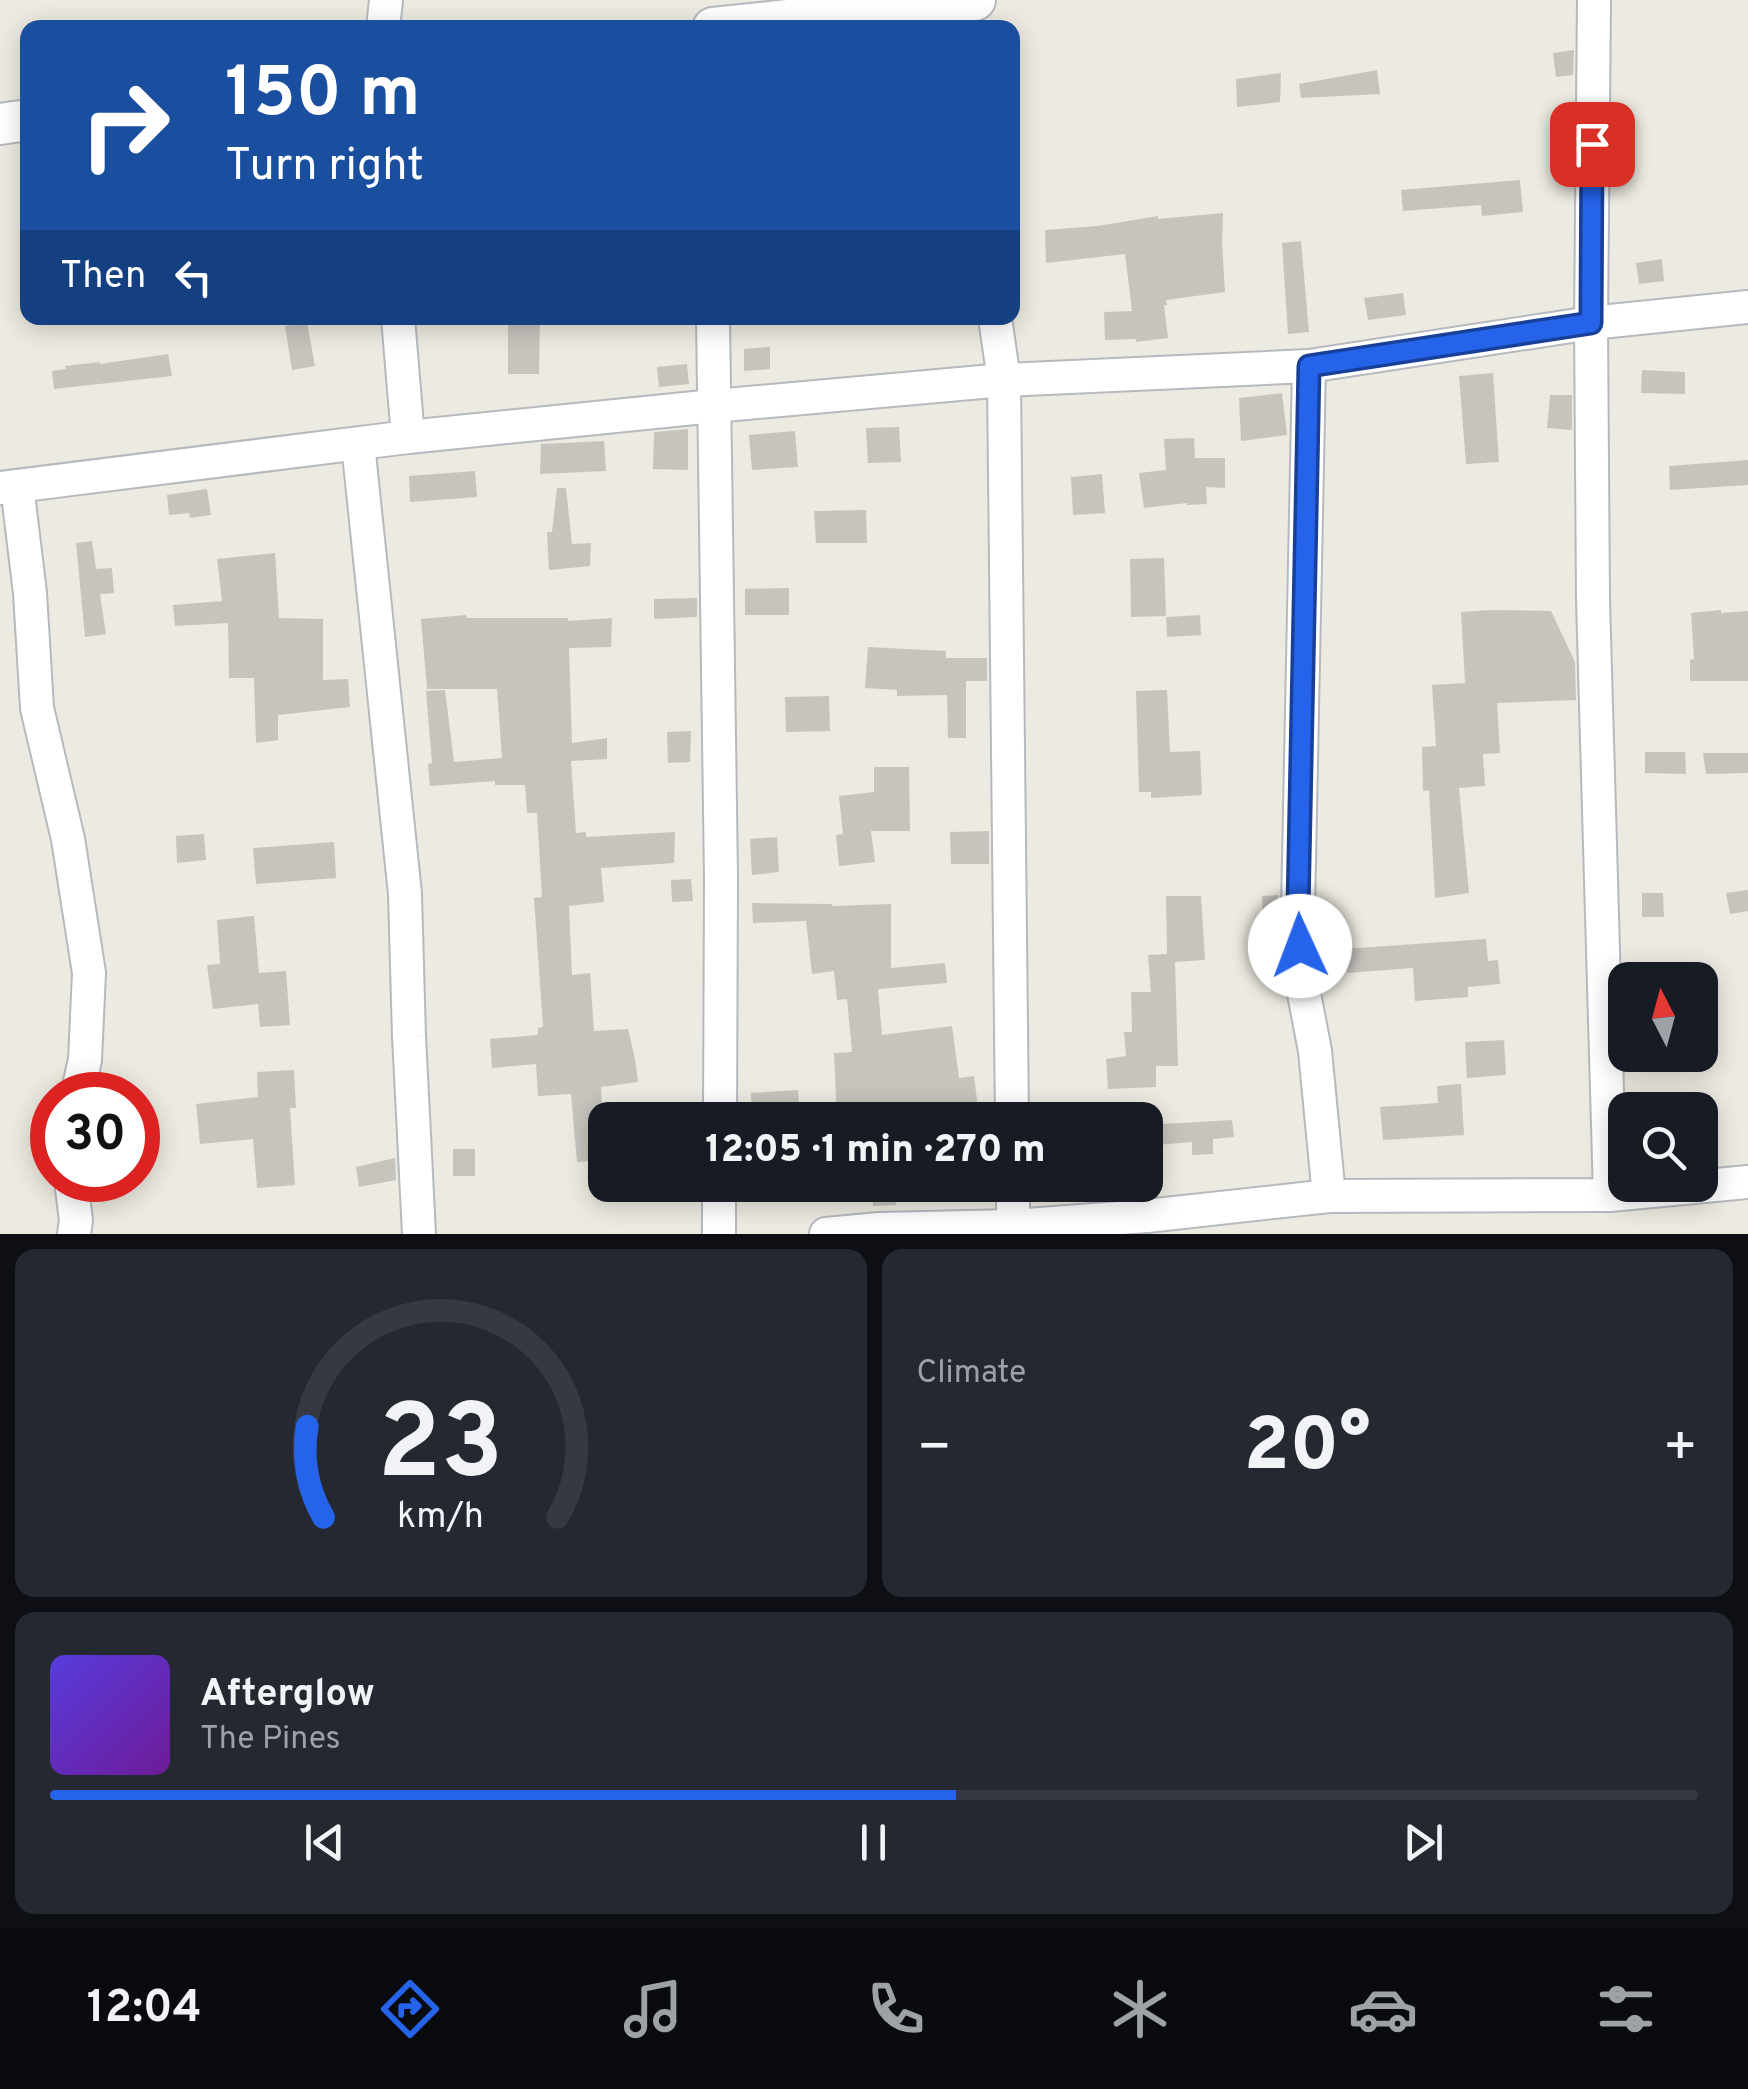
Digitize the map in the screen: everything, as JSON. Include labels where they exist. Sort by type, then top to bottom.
[{"type":"street","points":[[1594,0],[1593,600],[1608,1124]]},
{"type":"street","points":[[823,20],[960,10]]},
{"type":"street","points":[[82,1072],[89,973],[68,840],[37,708],[30,593],[9,487],[408,437],[714,406],[1004,380],[1309,366],[1591,323],[1748,307]]},
{"type":"street","points":[[399,325],[408,437]]},
{"type":"street","points":[[713,325],[720,1102]]},
{"type":"street","points":[[996,325],[1004,380],[1012,1102]]},
{"type":"street","points":[[1309,366],[1298,908],[1302,982],[1315,1051],[1330,1196]]},
{"type":"street","points":[[358,444],[405,894],[419,1234]]},
{"type":"street","points":[[1718,1185],[1748,1182]]},
{"type":"street","points":[[826,1234],[1146,1225],[1330,1196],[1608,1194]]},
{"type":"street","points":[[74,1202],[74,1234]]},
{"type":"street","points":[[719,1234],[720,1202]]},
{"type":"street","points":[[1012,1202],[1013,1226]]},
{"type":"building","points":[[1574,50],[1573,75],[1556,77],[1553,53]]},
{"type":"building","points":[[1377,70],[1380,94],[1301,98],[1299,84]]},
{"type":"building","points":[[1281,73],[1280,102],[1237,107],[1236,79]]},
{"type":"building","points":[[1520,180],[1523,212],[1482,216],[1481,205],[1403,211],[1401,190]]},
{"type":"building","points":[[1223,213],[1225,292],[1166,300],[1168,338],[1105,340],[1104,312],[1132,311],[1125,254],[1046,263],[1045,230],[1158,216]]},
{"type":"building","points":[[1301,241],[1309,332],[1288,334],[1282,243]]},
{"type":"building","points":[[1662,259],[1664,281],[1639,284],[1636,263]]},
{"type":"building","points":[[1403,293],[1406,315],[1368,320],[1364,298]]},
{"type":"building","points":[[308,325],[315,366],[292,370],[285,326]]},
{"type":"building","points":[[508,325],[540,325],[539,374],[508,374]]},
{"type":"building","points":[[770,347],[770,369],[744,371],[744,349]]},
{"type":"building","points":[[168,354],[172,376],[54,389],[52,371],[66,369],[65,366]]},
{"type":"building","points":[[687,364],[689,384],[659,387],[657,367]]},
{"type":"building","points":[[1642,370],[1685,372],[1685,394],[1641,393]]},
{"type":"building","points":[[1493,373],[1499,462],[1466,464],[1459,376]]},
{"type":"building","points":[[1282,393],[1287,435],[1241,441],[1239,398]]},
{"type":"building","points":[[1550,395],[1572,395],[1572,430],[1547,428]]},
{"type":"building","points":[[899,427],[901,462],[868,463],[866,428]]},
{"type":"building","points":[[688,429],[688,470],[653,469],[654,432]]},
{"type":"building","points":[[795,431],[798,467],[752,470],[749,435]]},
{"type":"building","points":[[1194,438],[1195,458],[1225,458],[1225,488],[1206,487],[1207,504],[1144,508],[1139,473],[1166,470],[1164,439]]},
{"type":"building","points":[[604,441],[606,471],[540,474],[541,444]]},
{"type":"building","points":[[1748,460],[1748,485],[1670,490],[1669,466]]},
{"type":"building","points":[[475,471],[477,497],[410,502],[409,476]]},
{"type":"building","points":[[1102,474],[1105,513],[1073,515],[1071,477]]},
{"type":"building","points":[[557,488],[566,488],[572,544],[591,543],[590,566],[549,570],[547,532],[552,532]]},
{"type":"building","points":[[207,489],[211,515],[169,515],[167,495]]},
{"type":"building","points":[[866,510],[867,543],[816,543],[814,511]]},
{"type":"building","points":[[92,541],[96,569],[112,568],[114,593],[100,594],[106,634],[85,637],[76,543]]},
{"type":"building","points":[[275,553],[279,618],[323,619],[323,680],[348,679],[350,707],[278,715],[278,740],[256,743],[254,678],[229,678],[228,623],[175,626],[173,605],[222,601],[217,559]]},
{"type":"building","points":[[1164,558],[1166,616],[1131,617],[1130,559]]},
{"type":"building","points":[[789,588],[789,615],[745,615],[745,589]]},
{"type":"building","points":[[697,598],[697,617],[654,619],[654,599]]},
{"type":"building","points":[[1551,611],[1575,662],[1576,700],[1497,703],[1500,753],[1483,754],[1485,786],[1459,788],[1469,893],[1435,898],[1429,790],[1423,791],[1422,747],[1436,746],[1432,685],[1465,683],[1461,612]]},
{"type":"building","points":[[1748,611],[1748,681],[1690,681],[1690,660],[1694,659],[1691,613]]},
{"type":"building","points":[[466,615],[568,621],[612,618],[611,647],[569,648],[572,743],[607,738],[607,759],[571,761],[576,833],[586,832],[586,837],[675,832],[674,863],[601,868],[604,902],[569,906],[572,975],[590,973],[594,1031],[628,1029],[638,1082],[601,1087],[602,1102],[588,1102],[588,1161],[577,1162],[571,1094],[538,1096],[536,1064],[492,1068],[490,1039],[538,1035],[538,1028],[543,1027],[534,898],[542,897],[537,813],[527,813],[525,785],[495,785],[495,781],[430,786],[426,691],[445,690],[454,762],[502,758],[497,689],[427,689],[421,619]]},
{"type":"building","points":[[1200,615],[1201,635],[1167,637],[1166,617]]},
{"type":"building","points":[[868,647],[946,651],[946,658],[987,658],[987,681],[966,681],[966,738],[948,738],[947,695],[897,696],[897,690],[865,688]]},
{"type":"building","points":[[1167,690],[1170,752],[1200,751],[1202,795],[1151,798],[1151,792],[1139,792],[1136,691]]},
{"type":"building","points":[[829,696],[830,731],[786,732],[785,697]]},
{"type":"building","points":[[691,731],[690,762],[668,763],[667,732]]},
{"type":"building","points":[[1645,752],[1685,752],[1686,774],[1645,773]]},
{"type":"building","points":[[1703,753],[1748,753],[1748,773],[1706,774]]},
{"type":"building","points":[[874,767],[909,767],[910,831],[871,831],[875,862],[839,866],[836,835],[843,834],[839,796],[874,792]]},
{"type":"building","points":[[989,831],[989,864],[951,864],[950,832]]},
{"type":"building","points":[[204,834],[206,860],[177,863],[176,836]]},
{"type":"building","points":[[777,837],[779,872],[752,875],[750,839]]},
{"type":"building","points":[[334,842],[336,878],[256,884],[253,848]]},
{"type":"building","points":[[691,879],[693,901],[672,902],[671,880]]},
{"type":"building","points":[[1748,890],[1748,911],[1730,914],[1726,893]]},
{"type":"building","points":[[1642,893],[1663,893],[1664,917],[1642,917]]},
{"type":"building","points":[[1278,895],[1279,933],[1263,934],[1262,896]]},
{"type":"building","points":[[1166,896],[1201,896],[1205,960],[1175,962],[1178,1066],[1156,1066],[1156,1087],[1108,1089],[1106,1059],[1126,1056],[1124,1032],[1132,1032],[1131,992],[1151,992],[1148,955],[1167,954]]},
{"type":"building","points":[[752,903],[891,904],[891,968],[945,963],[947,983],[878,989],[882,1035],[952,1026],[959,1078],[974,1076],[977,1102],[836,1102],[834,1053],[852,1052],[847,999],[837,1000],[834,971],[812,974],[806,921],[753,923]]},
{"type":"building","points":[[254,916],[259,973],[286,971],[290,1025],[260,1027],[258,1004],[213,1009],[207,965],[220,964],[217,920]]},
{"type":"building","points":[[1486,939],[1488,961],[1498,960],[1500,984],[1468,987],[1468,997],[1415,1001],[1413,968],[1347,973],[1344,949]]},
{"type":"building","points":[[1504,1040],[1506,1075],[1467,1078],[1465,1042]]},
{"type":"building","points":[[294,1070],[296,1108],[290,1108],[295,1185],[257,1188],[253,1139],[200,1144],[196,1104],[258,1097],[257,1072]]},
{"type":"building","points":[[1461,1084],[1464,1135],[1383,1140],[1380,1107],[1438,1103],[1437,1086]]},
{"type":"building","points":[[798,1090],[799,1102],[751,1102],[751,1093]]},
{"type":"building","points":[[1232,1120],[1234,1137],[1213,1139],[1213,1154],[1192,1155],[1192,1142],[1163,1144],[1163,1124]]},
{"type":"building","points":[[453,1149],[475,1149],[475,1176],[453,1176]]},
{"type":"building","points":[[395,1158],[396,1180],[359,1187],[356,1167]]},
{"type":"building","points":[[873,1202],[896,1202],[896,1205],[873,1206]]},
{"type":"route","points":[[1300,946],[1309,366],[1591,323],[1592,144]]}]
